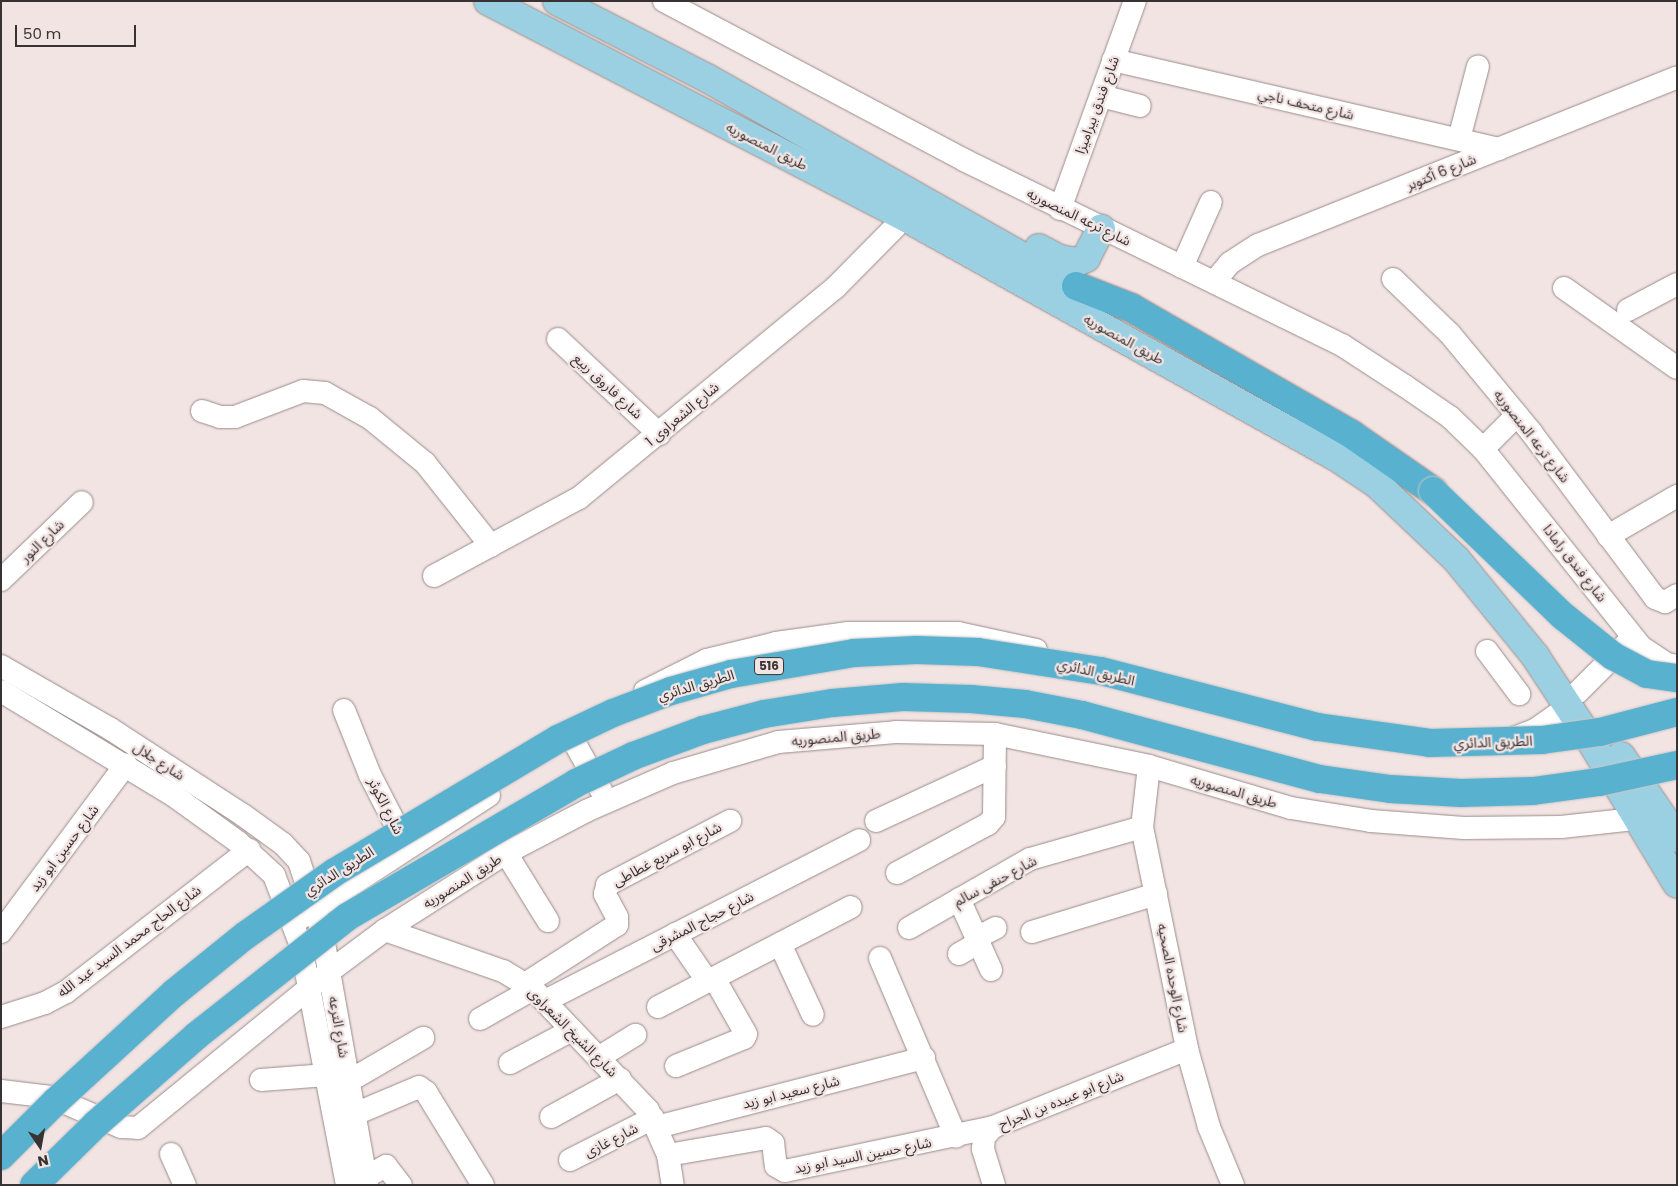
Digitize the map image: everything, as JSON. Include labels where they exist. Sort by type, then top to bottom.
[{"type":"highway","points":[[1076,286],[1116,300],[1157,322],[1351,434],[1433,491],[1563,616],[1612,656],[1647,674],[1677,678]]},
{"type":"highway","name":"الطريق الدائري","points":[[1,1156],[55,1102],[174,993],[246,935],[335,872],[558,739],[630,706],[731,674],[854,653],[916,650],[978,652],[1101,672],[1318,727],[1430,743],[1542,740],[1600,732],[1677,712]]},
{"type":"highway","points":[[34,1185],[96,1124],[196,1036],[347,917],[576,784],[651,750],[703,730],[764,714],[832,702],[903,697],[971,699],[1025,704],[1082,714],[1320,779],[1390,789],[1461,793],[1533,791],[1599,782],[1677,765]]},
{"type":"main road","name":"طريق المنصوريه","points":[[488,1],[905,217],[1335,456],[1377,484],[1456,560],[1540,652]]},
{"type":"main road","name":"طريق المنصوريه","points":[[557,1],[707,78],[947,212],[1076,286],[1378,471],[1437,522],[1540,652],[1573,699],[1650,818],[1677,884]]},
{"type":"main road","points":[[947,212],[981,220],[1060,258],[1077,262],[1086,258],[1101,229]]},
{"type":"main road","name":"طريق المنصوريه","points":[[1650,818],[1677,838]]},
{"type":"street","name":"شارع ترعه المنصوريه","points":[[664,1],[1060,209],[1342,345],[1450,417],[1483,448]]},
{"type":"street","name":"شارع فندق بيراميزا","points":[[1060,209],[1135,1]]},
{"type":"street","name":"شارع متحف ناجي","points":[[1113,60],[1499,149]]},
{"type":"street","points":[[1459,139],[1478,66]]},
{"type":"street","name":"شارع 6 أكتوبر","points":[[1214,282],[1230,263],[1248,250],[1677,77]]},
{"type":"street","points":[[1101,96],[1140,106]]},
{"type":"street","points":[[1182,267],[1211,202]]},
{"type":"street","name":"شارع الشعراوى 1","points":[[434,576],[579,498],[835,288],[905,217]]},
{"type":"street","name":"شارع ترعه المنصوريه","points":[[1393,279],[1450,334],[1518,415],[1608,536],[1669,599]]},
{"type":"street","points":[[1628,310],[1677,284]]},
{"type":"street","points":[[1564,288],[1677,368]]},
{"type":"street","name":"شارع فاروق ربيع","points":[[558,339],[658,434]]},
{"type":"street","points":[[202,411],[220,417],[235,417],[303,391],[325,393],[370,418],[425,463],[491,546]]},
{"type":"street","points":[[1483,448],[1518,415]]},
{"type":"street","name":"شارع فندق رامادا","points":[[1483,448],[1633,637],[1667,664],[1677,666]]},
{"type":"street","points":[[1608,536],[1677,496]]},
{"type":"street","name":"شارع النور","points":[[1,580],[82,502]]},
{"type":"street","points":[[293,923],[657,684],[707,660],[812,637],[884,631],[958,633],[1356,730],[1454,742],[1482,743],[1516,737],[1541,726],[1573,699],[1633,637]]},
{"type":"street","points":[[1487,651],[1512,686],[1540,652]]},
{"type":"street","name":"شارع جلال","points":[[1,666],[12,689],[126,764],[249,850],[270,870],[281,886]]},
{"type":"street","name":"شارع جلال","points":[[12,689],[109,728],[243,815],[283,844],[304,872]]},
{"type":"street","name":"شارع الكوثر","points":[[344,710],[370,775],[433,899]]},
{"type":"street","name":"طريق المنصوريه","points":[[1,1091],[51,1097],[121,1127],[138,1128],[330,971],[385,930],[506,853],[607,802],[673,773],[778,742],[896,732],[995,734],[1148,766],[1291,808],[1372,821],[1464,828],[1561,827],[1650,818]]},
{"type":"street","points":[[897,873],[988,824],[996,808],[995,734]]},
{"type":"street","points":[[573,740],[607,802]]},
{"type":"street","name":"شارع حسين ابو زيد","points":[[1,932],[126,764]]},
{"type":"street","points":[[876,821],[995,766]]},
{"type":"street","name":"شارع الوحده الصحيه","points":[[1148,766],[1142,827],[1187,1049],[1209,1127],[1233,1185]]},
{"type":"street","name":"شارع ابو سريع غطاطى","points":[[535,992],[617,925],[617,917],[604,891],[608,885],[730,821]]},
{"type":"street","name":"شارع حنفى سالم","points":[[909,928],[1030,860],[1142,827]]},
{"type":"street","name":"شارع حجاج المشرقى","points":[[535,992],[675,934],[859,840]]},
{"type":"street","name":"شارع الحاج محمد السيد عبد الله","points":[[1,1018],[45,1003],[66,992],[249,850]]},
{"type":"street","points":[[506,853],[548,921]]},
{"type":"street","points":[[281,886],[304,872]]},
{"type":"street","name":"شارع الترعه","points":[[304,872],[330,971],[355,1114],[351,1181]]},
{"type":"street","name":"شارع الترعه","points":[[281,886],[310,986],[327,1075],[351,1181]]},
{"type":"street","points":[[1032,932],[1156,894]]},
{"type":"street","points":[[959,899],[983,936],[990,970]]},
{"type":"street","points":[[658,1007],[851,907]]},
{"type":"street","name":"شارع الشيخ الشعراوى","points":[[385,930],[503,971],[535,992],[637,1096],[655,1122],[668,1155],[673,1184]]},
{"type":"street","points":[[675,934],[711,980],[746,1034],[744,1038],[676,1066]]},
{"type":"street","points":[[959,954],[983,936]]},
{"type":"street","points":[[780,944],[813,1015]]},
{"type":"street","points":[[880,958],[956,1137]]},
{"type":"street","points":[[480,1018],[535,992]]},
{"type":"street","points":[[510,1064],[572,1030]]},
{"type":"street","points":[[598,1058],[635,1035]]},
{"type":"street","points":[[349,1081],[423,1038]]},
{"type":"street","name":"شارع ابو عبيده بن الجراح","points":[[994,1185],[983,1149],[984,1137],[993,1127],[1187,1049]]},
{"type":"street","name":"شارع سعيد ابو زيد","points":[[655,1122],[924,1058]]},
{"type":"street","points":[[262,1080],[327,1075]]},
{"type":"street","points":[[551,1117],[620,1080]]},
{"type":"street","points":[[355,1114],[420,1086],[426,1092],[483,1185]]},
{"type":"street","name":"شارع غازى","points":[[570,1160],[655,1122]]},
{"type":"street","name":"شارع حسين السيد ابو زيد","points":[[668,1155],[766,1138],[773,1143],[776,1166],[785,1171],[956,1137],[993,1127]]},
{"type":"street","points":[[171,1154],[185,1185]]},
{"type":"street","points":[[351,1181],[386,1166],[401,1185]]}]
